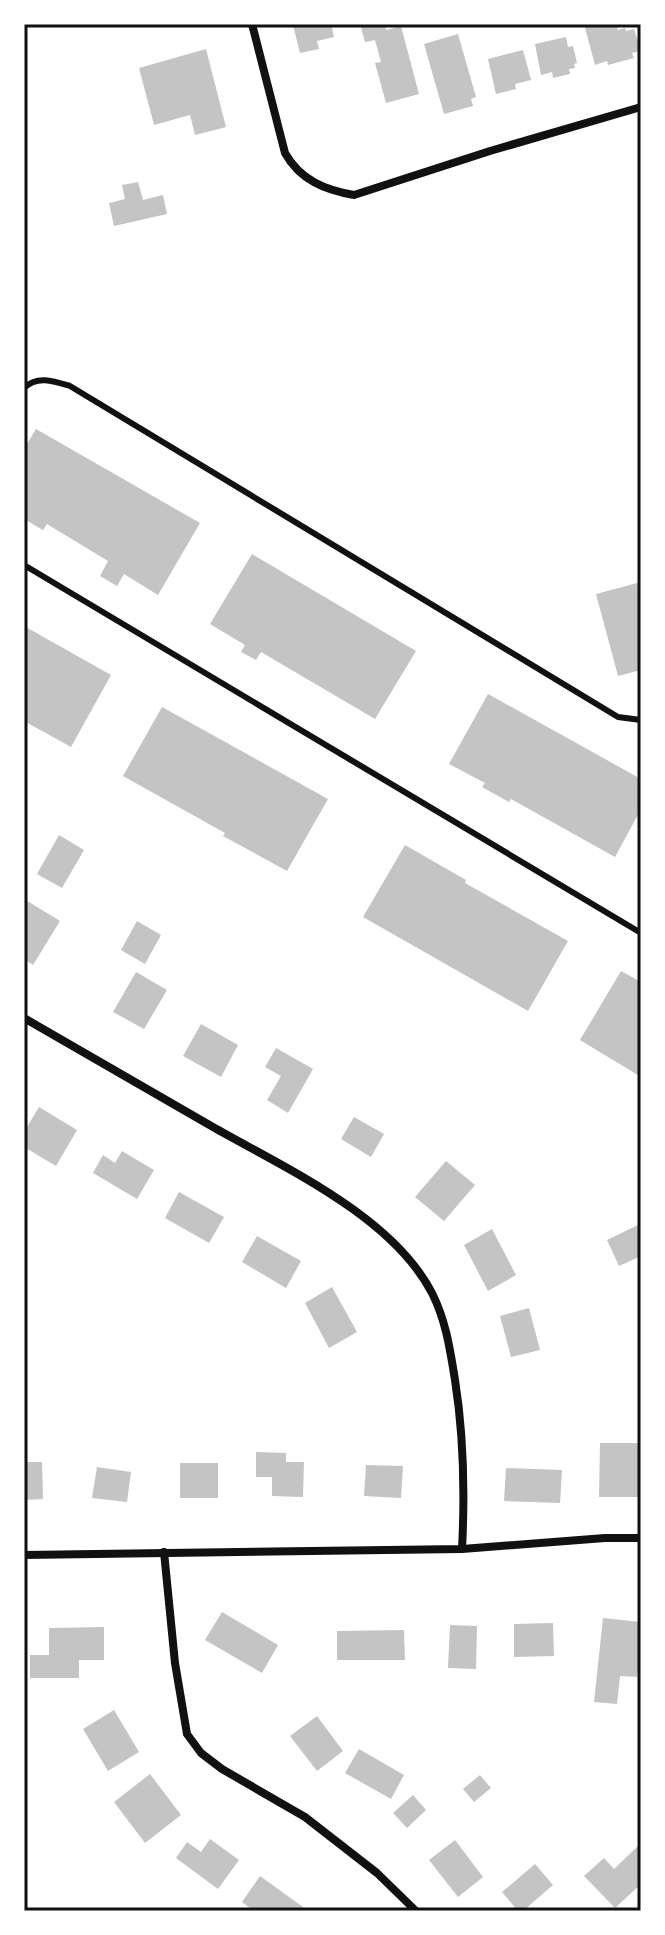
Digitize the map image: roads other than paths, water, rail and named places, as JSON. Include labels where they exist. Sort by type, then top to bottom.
[{"type":"street","points":[[252,24],[285,153],[293,167],[307,179],[331,191],[354,195],[641,107]]},
{"type":"street","points":[[24,1018],[317,1187],[371,1224],[403,1253],[431,1291],[447,1328],[462,1426],[465,1494],[462,1549]]},
{"type":"street","points":[[24,1555],[462,1549],[641,1538]]},
{"type":"street","points":[[164,1552],[175,1663],[187,1734],[201,1753],[222,1769],[305,1817],[377,1873],[416,1911]]},
{"type":"lane","points":[[24,388],[30,382],[49,380],[70,386],[618,717],[641,720]]},
{"type":"lane","points":[[24,565],[641,933]]}]
